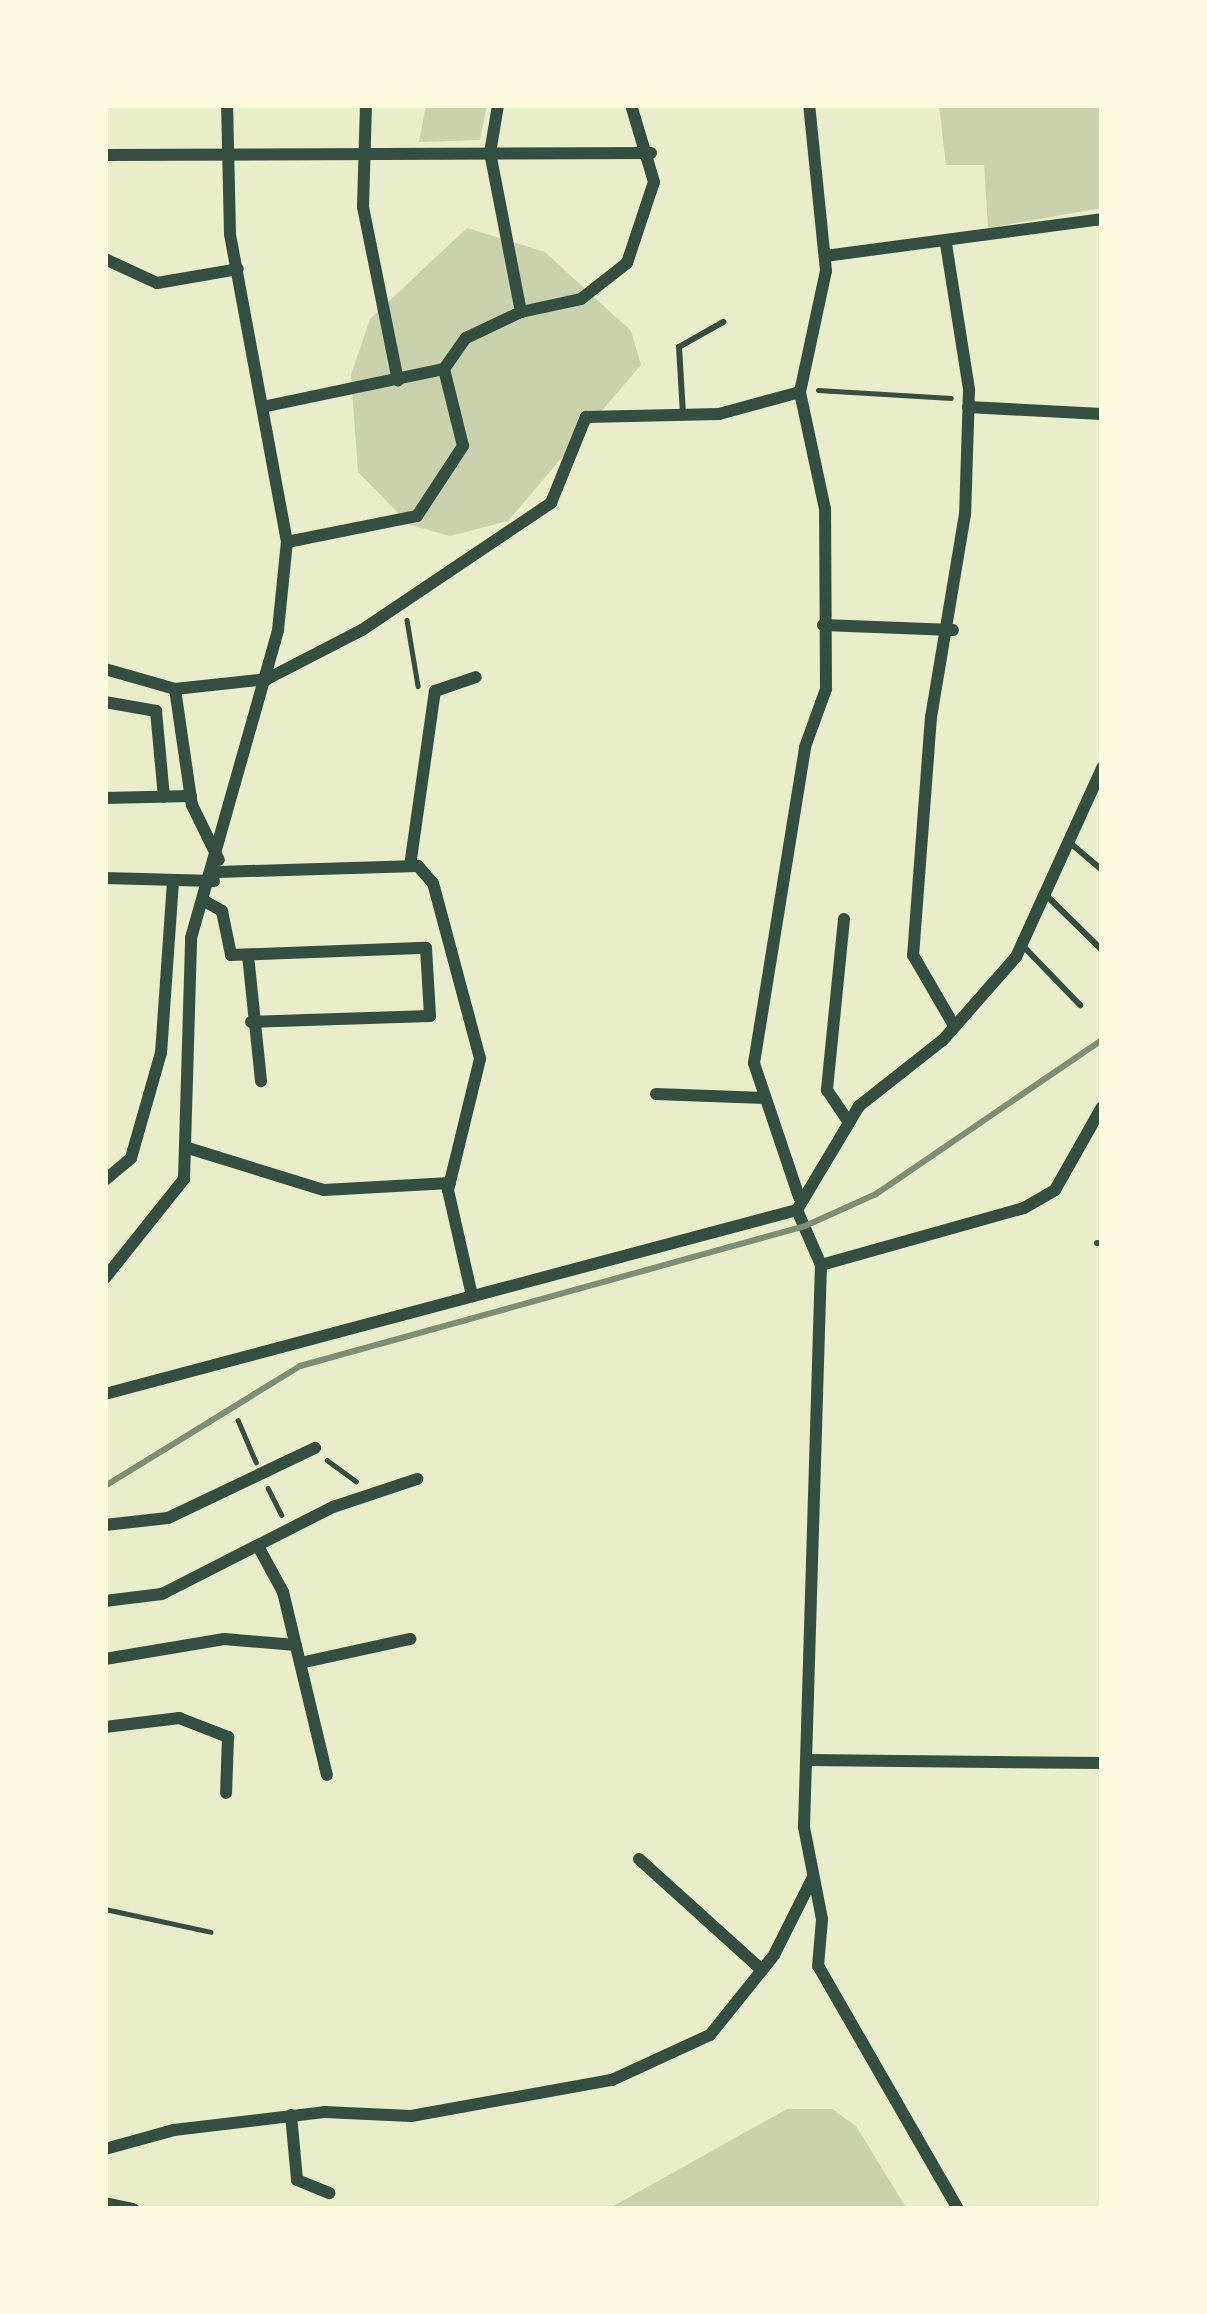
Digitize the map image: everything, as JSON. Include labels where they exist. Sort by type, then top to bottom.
[{"type":"street","points":[[105,1278],[175,1196],[188,1148],[182,1038],[191,938],[217,871],[267,679],[287,542],[238,269],[223,153],[227,105]]},
{"type":"street","points":[[366,105],[358,153],[398,380]]},
{"type":"street","points":[[498,105],[490,153],[521,312]]},
{"type":"street","points":[[266,406],[444,369],[466,338],[521,312],[581,299],[627,263],[652,207],[651,153],[631,105]]},
{"type":"street","points":[[809,105],[826,256],[800,391],[825,509],[826,689],[755,1013],[765,1098],[821,1265],[806,1760],[820,1981],[958,2209]]},
{"type":"street","points":[[105,155],[651,153]]},
{"type":"street","points":[[826,256],[946,244],[1102,219]]},
{"type":"street","points":[[946,244],[968,403],[953,630],[931,717],[913,955],[953,1024]]},
{"type":"street","points":[[105,260],[157,283],[238,269]]},
{"type":"street","points":[[287,542],[417,516],[463,446],[444,369]]},
{"type":"street","points":[[105,669],[175,689],[267,679],[403,602],[551,502],[586,417],[682,414],[800,391]]},
{"type":"street","points":[[968,403],[1102,414]]},
{"type":"street","points":[[823,625],[953,630]]},
{"type":"street","points":[[410,866],[435,691],[476,677]]},
{"type":"street","points":[[175,689],[191,796],[217,871]]},
{"type":"street","points":[[105,701],[156,711],[164,797]]},
{"type":"street","points":[[105,1394],[798,1204],[848,1121],[953,1024],[1022,945],[1098,791],[1102,768]]},
{"type":"street","points":[[105,798],[191,796]]},
{"type":"street","points":[[105,878],[172,880],[217,871],[410,866],[433,884],[446,918],[480,1059],[450,1183],[472,1296]]},
{"type":"street","points":[[105,1180],[130,1157],[161,1053],[172,880]]},
{"type":"street","points":[[206,902],[223,911],[231,955],[426,948],[430,1016],[251,1022]]},
{"type":"street","points":[[844,919],[827,1090],[848,1121]]},
{"type":"street","points":[[248,955],[251,1022],[261,1082]]},
{"type":"street","points":[[656,1094],[765,1098]]},
{"type":"street","points":[[821,1265],[1024,1208],[1054,1190],[1102,1107]]},
{"type":"street","points":[[188,1148],[324,1190],[450,1183]]},
{"type":"street","points":[[105,1525],[167,1518],[315,1448]]},
{"type":"street","points":[[105,1601],[162,1594],[364,1497],[417,1479]]},
{"type":"street","points":[[259,1548],[296,1645],[327,1775]]},
{"type":"street","points":[[105,1659],[224,1639],[296,1645]]},
{"type":"street","points":[[300,1663],[410,1639]]},
{"type":"street","points":[[105,1727],[179,1718],[228,1737],[226,1793]]},
{"type":"street","points":[[806,1760],[1102,1763]]},
{"type":"street","points":[[639,1859],[761,1970]]},
{"type":"street","points":[[105,2149],[291,2115],[411,2116],[612,2080],[710,2035],[761,1970],[813,1876]]},
{"type":"street","points":[[291,2115],[297,2180],[329,2193]]},
{"type":"street","points":[[105,2203],[133,2209]]},
{"type":"lane","points":[[682,414],[679,347],[723,322]]},
{"type":"lane","points":[[1069,842],[1102,870]]},
{"type":"lane","points":[[1045,894],[1102,950]]},
{"type":"lane","points":[[1022,945],[1080,1005]]},
{"type":"path","points":[[800,391],[968,403]]},
{"type":"path","points":[[403,602],[431,704]]},
{"type":"path","points":[[238,1420],[290,1531]]},
{"type":"path","points":[[315,1448],[364,1497]]},
{"type":"path","points":[[105,1909],[211,1932]]},
{"type":"green space","points":[[426,105],[487,105],[480,140],[419,142]]},
{"type":"green space","points":[[939,105],[1102,105],[1102,208],[988,228],[984,165],[946,165]]},
{"type":"green space","points":[[467,228],[545,252],[631,331],[641,365],[508,521],[450,536],[410,525],[358,472],[351,375],[370,319]]},
{"type":"green space","points":[[787,2109],[832,2109],[856,2126],[907,2209],[608,2209]]},
{"type":"railway","points":[[105,1486],[300,1366],[805,1226],[876,1194],[1102,1040]]}]
